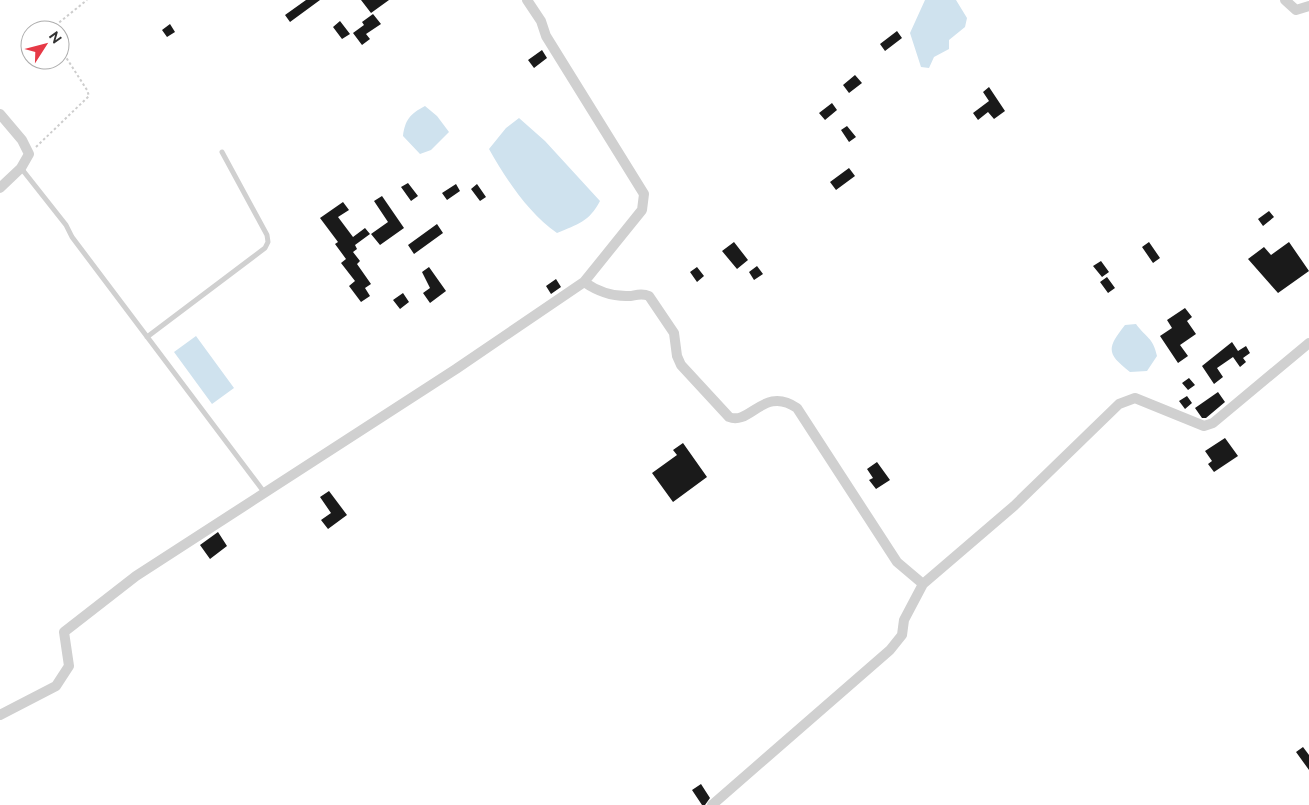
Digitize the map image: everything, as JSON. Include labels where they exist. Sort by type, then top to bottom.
[{"type":"street","points":[[0,715],[56,686],[69,666],[64,632],[136,576],[456,369],[584,282],[642,210],[644,194],[546,36],[541,21],[527,0]]},
{"type":"street","points":[[1284,0],[1296,10],[1309,6]]},
{"type":"street","points":[[0,114],[22,140],[29,154],[21,168],[0,188]]},
{"type":"street","points":[[584,282],[594,290],[619,296],[642,294],[650,296],[674,333],[677,356],[681,365],[729,417],[737,418],[774,400],[786,400],[798,408],[898,562],[923,584]]},
{"type":"street","points":[[712,805],[890,650],[902,635],[904,620],[923,584],[1014,506],[1119,404],[1135,398],[1204,426],[1213,423],[1308,345]]},
{"type":"lane","points":[[146,337],[264,248],[268,242],[267,235],[222,152]]},
{"type":"lane","points":[[21,168],[66,225],[72,237],[146,337],[264,492]]},
{"type":"path","points":[[62,20],[87,0]]},
{"type":"path","points":[[29,154],[89,96],[70,64]]},
{"type":"water","points":[[925,0],[956,0],[967,18],[965,27],[949,40],[949,49],[934,57],[929,68],[921,67],[910,33]]},
{"type":"water","points":[[425,106],[437,116],[449,132],[431,150],[420,154],[403,136],[409,118]]},
{"type":"water","points":[[519,118],[545,141],[600,201],[592,214],[582,222],[557,233],[546,225],[527,206],[489,149],[506,128]]},
{"type":"water","points":[[1136,324],[1151,341],[1157,356],[1147,371],[1130,372],[1113,356],[1112,346],[1125,325]]},
{"type":"water","points":[[196,336],[234,388],[212,404],[174,352]]},
{"type":"building","points":[[306,0],[320,0],[290,22],[285,15]]},
{"type":"building","points":[[361,0],[389,0],[371,13]]},
{"type":"building","points":[[373,14],[381,24],[366,34],[370,39],[362,45],[353,33],[364,25],[362,22]]},
{"type":"building","points":[[340,21],[350,34],[342,39],[333,27]]},
{"type":"building","points":[[170,24],[175,32],[167,37],[162,30]]},
{"type":"building","points":[[897,31],[902,38],[885,51],[880,44]]},
{"type":"building","points":[[542,50],[547,58],[534,68],[528,60]]},
{"type":"building","points":[[855,75],[862,83],[849,93],[843,85]]},
{"type":"building","points":[[989,87],[1005,111],[994,119],[988,112],[978,120],[973,113],[989,101],[983,92]]},
{"type":"building","points":[[832,103],[837,110],[825,120],[819,113]]},
{"type":"building","points":[[847,126],[856,137],[849,142],[841,130]]},
{"type":"building","points":[[849,168],[855,176],[836,190],[830,182]]},
{"type":"building","points":[[408,183],[418,196],[411,201],[401,187]]},
{"type":"building","points":[[456,184],[460,191],[447,200],[442,193]]},
{"type":"building","points":[[477,184],[486,197],[480,201],[471,189]]},
{"type":"building","points":[[382,196],[404,228],[380,245],[371,234],[388,222],[374,201]]},
{"type":"building","points":[[343,202],[349,210],[338,217],[353,237],[365,228],[370,234],[355,245],[357,249],[353,252],[360,261],[357,264],[371,284],[365,288],[370,296],[361,302],[349,286],[355,281],[341,263],[346,259],[335,244],[338,242],[320,218]]},
{"type":"building","points":[[1269,211],[1274,217],[1263,226],[1258,219]]},
{"type":"building","points":[[437,224],[443,233],[414,254],[408,245]]},
{"type":"building","points":[[734,242],[748,260],[737,269],[722,251]]},
{"type":"building","points":[[1149,242],[1160,258],[1153,263],[1142,247]]},
{"type":"building","points":[[1289,242],[1309,271],[1278,293],[1248,259],[1264,247],[1271,255]]},
{"type":"building","points":[[1101,261],[1109,272],[1102,277],[1093,266]]},
{"type":"building","points":[[757,266],[763,274],[754,280],[749,272]]},
{"type":"building","points":[[429,267],[446,291],[430,303],[423,293],[430,288],[422,272]]},
{"type":"building","points":[[697,267],[704,276],[697,282],[690,272]]},
{"type":"building","points":[[1107,277],[1115,288],[1108,293],[1100,282]]},
{"type":"building","points":[[556,279],[561,287],[551,294],[546,286]]},
{"type":"building","points":[[403,293],[409,302],[400,309],[393,300]]},
{"type":"building","points":[[1185,308],[1192,317],[1187,321],[1196,334],[1180,345],[1188,356],[1178,363],[1160,336],[1172,328],[1167,320]]},
{"type":"building","points":[[1232,342],[1238,351],[1246,346],[1250,353],[1243,358],[1246,362],[1240,367],[1233,357],[1217,368],[1223,377],[1214,384],[1202,366]]},
{"type":"building","points":[[1189,378],[1195,385],[1188,390],[1182,383]]},
{"type":"building","points":[[1218,392],[1225,402],[1206,418],[1202,418],[1195,408]]},
{"type":"building","points":[[1187,396],[1192,403],[1185,409],[1179,401]]},
{"type":"building","points":[[1225,438],[1238,456],[1214,472],[1208,464],[1212,461],[1205,451]]},
{"type":"building","points":[[683,443],[707,477],[673,502],[652,473],[677,455],[673,450]]},
{"type":"building","points":[[877,462],[890,480],[876,489],[869,480],[873,478],[867,469]]},
{"type":"building","points":[[329,491],[347,515],[328,529],[321,520],[331,513],[320,497]]},
{"type":"building","points":[[218,532],[227,546],[210,559],[200,545]]},
{"type":"building","points":[[1303,747],[1309,755],[1309,770],[1296,752]]},
{"type":"building","points":[[701,784],[710,798],[705,805],[702,805],[692,790]]}]
